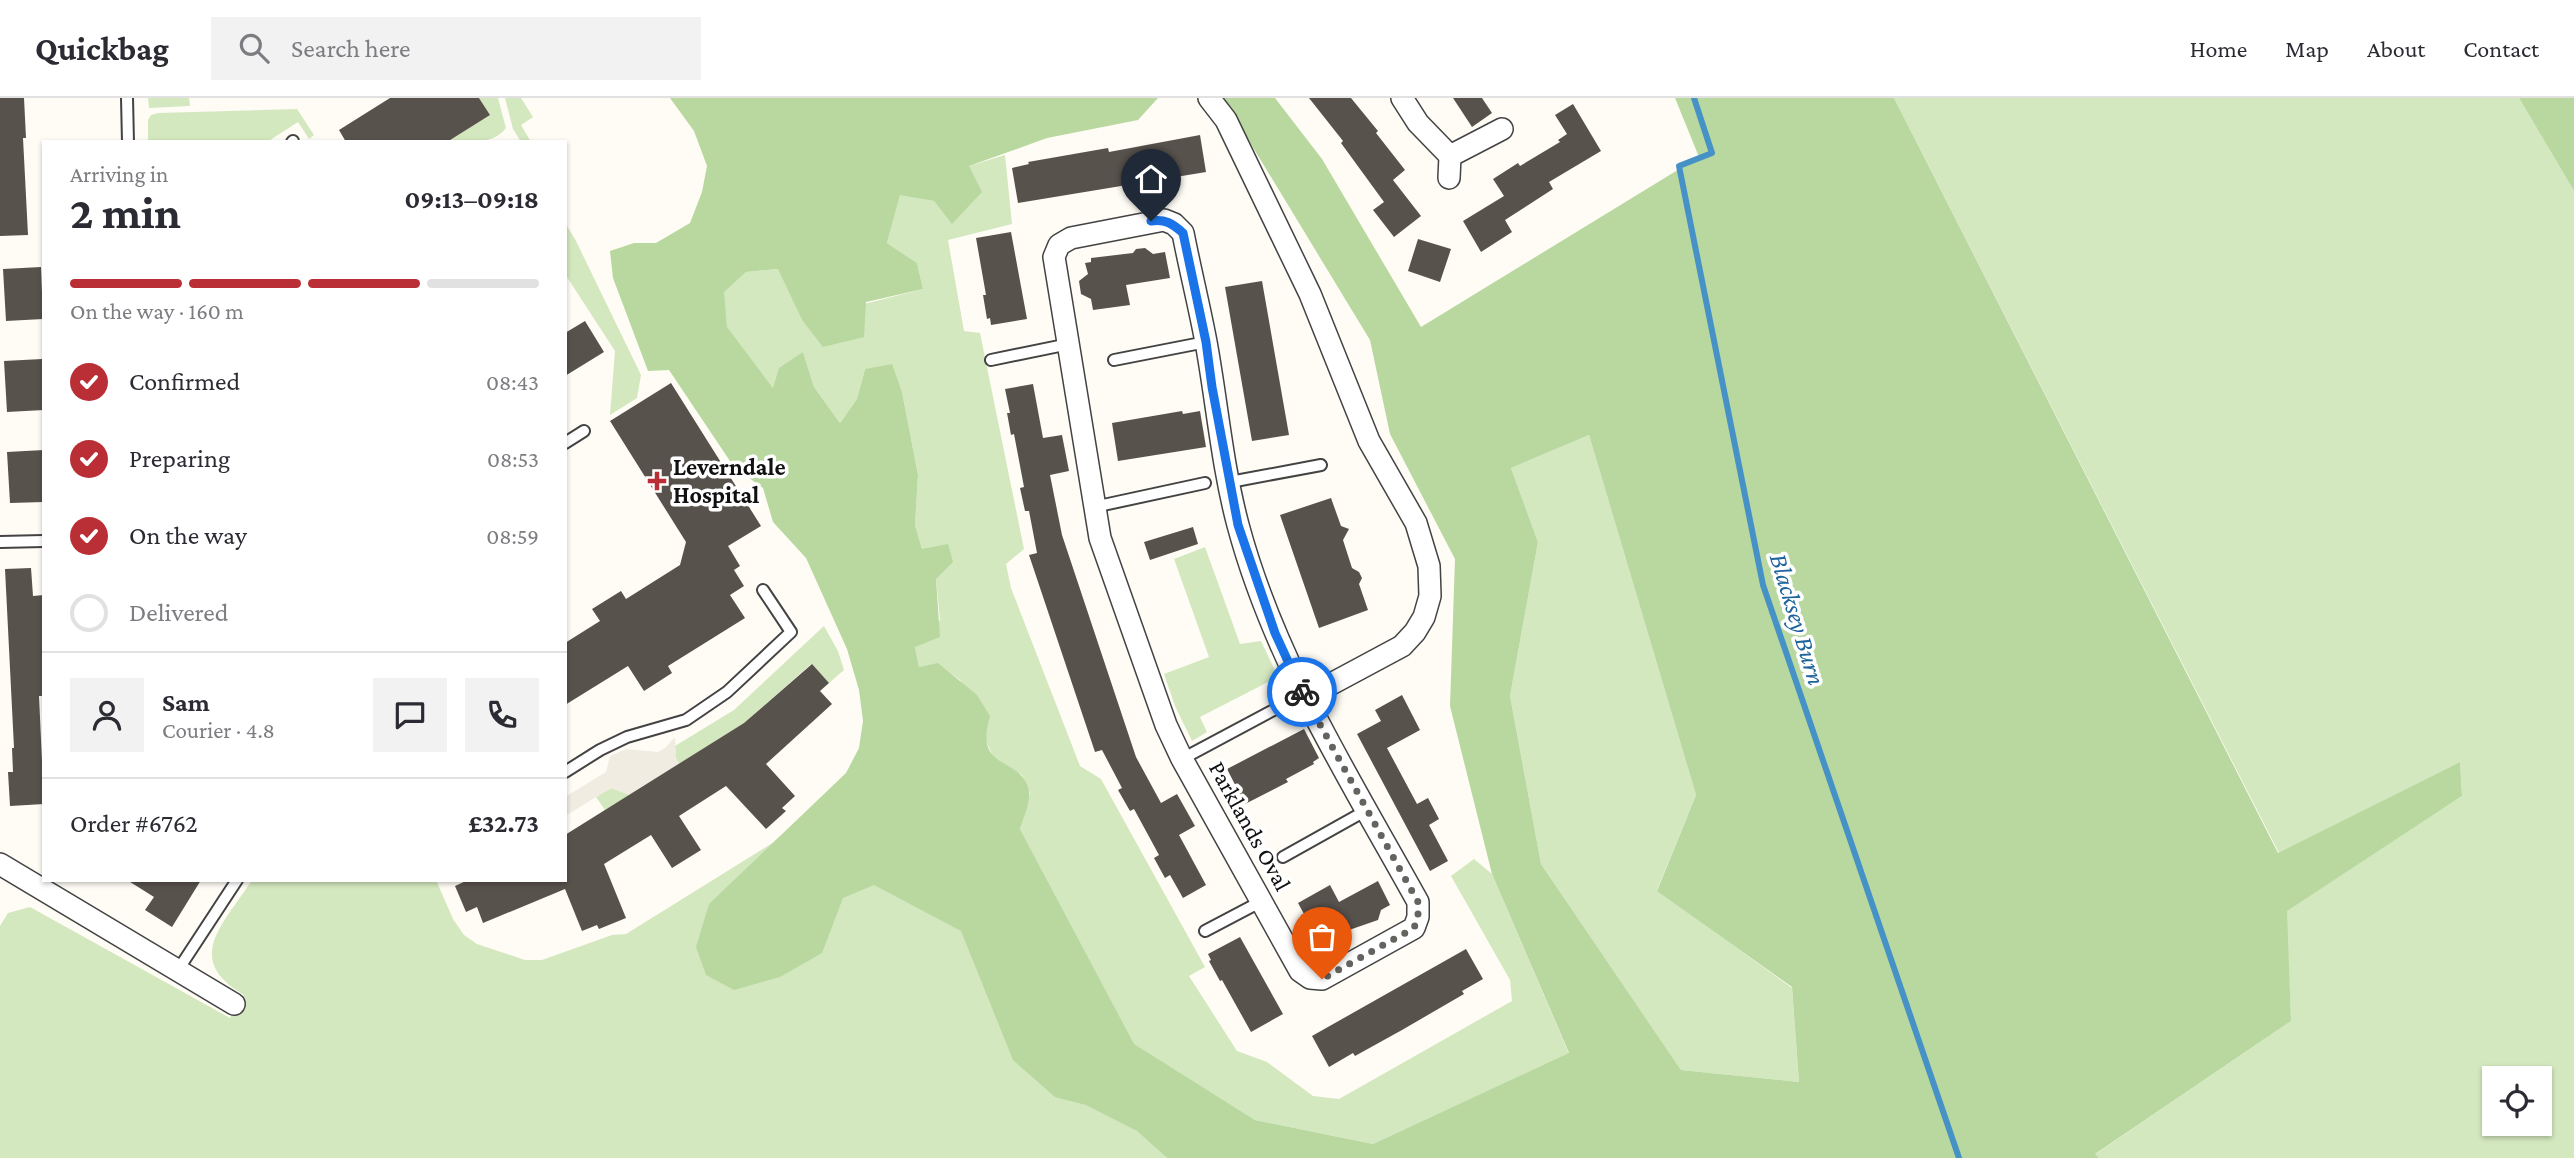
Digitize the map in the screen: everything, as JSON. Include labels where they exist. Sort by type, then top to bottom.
[{"type":"street","points":[[1209,98],[1226,120],[1310,294],[1369,441],[1416,523],[1429,566],[1430,596],[1424,617],[1402,646],[1305,698]]},
{"type":"street","points":[[1402,98],[1418,123],[1450,156],[1449,178]]},
{"type":"street","points":[[1450,156],[1502,129]]},
{"type":"street","name":"Parklands Oval","points":[[1164,220],[1174,224],[1183,233],[1206,342],[1230,482],[1238,525],[1275,633],[1305,698],[1418,902],[1418,917],[1414,928],[1322,979],[1310,978],[1300,971],[1182,759],[1144,666],[1100,538],[1069,344],[1054,269],[1054,257],[1059,246],[1071,238],[1164,220]]},
{"type":"street","points":[[0,864],[234,1004]]},
{"type":"lane","points":[[127,98],[128,140]]},
{"type":"lane","points":[[1114,360],[1206,342]]},
{"type":"lane","points":[[991,360],[1069,344]]},
{"type":"lane","points":[[567,442],[584,431]]},
{"type":"lane","points":[[1230,482],[1321,466]]},
{"type":"lane","points":[[1094,507],[1205,482]]},
{"type":"lane","points":[[0,542],[42,541]]},
{"type":"lane","points":[[567,771],[627,737],[685,720],[727,692],[791,632],[763,590]]},
{"type":"lane","points":[[1182,759],[1281,706]]},
{"type":"lane","points":[[1283,857],[1367,810]]},
{"type":"lane","points":[[178,970],[236,882]]},
{"type":"lane","points":[[1205,931],[1262,901]]},
{"type":"green space","points":[[148,98],[189,98],[190,106],[149,108]]},
{"type":"green space","points":[[479,98],[498,98],[506,128],[494,138],[450,140],[490,115]]},
{"type":"green space","points":[[505,98],[521,98],[533,117],[521,125],[530,140],[520,140],[513,129]]},
{"type":"green space","points":[[670,98],[1158,98],[1138,120],[1047,138],[969,166],[982,192],[952,224],[934,201],[900,195],[887,243],[917,263],[923,289],[866,302],[864,337],[823,347],[802,320],[778,269],[746,272],[724,292],[727,327],[773,388],[779,368],[803,352],[814,387],[840,423],[857,399],[865,369],[892,364],[902,392],[918,475],[915,525],[922,549],[948,544],[953,562],[936,579],[940,637],[915,647],[919,667],[938,663],[977,695],[990,716],[988,747],[993,755],[1018,772],[1029,791],[1028,805],[1020,829],[1134,1044],[1255,1120],[1373,1144],[1569,1053],[1492,874],[1450,706],[1455,559],[1390,434],[1370,340],[1223,98],[1275,98],[1322,159],[1421,327],[1699,157],[1675,98],[1894,98],[2278,853],[2460,762],[2462,796],[2287,911],[2291,1021],[2095,1154],[2099,1158],[1167,1158],[1137,1131],[1086,1105],[1055,1097],[1013,1060],[961,931],[874,885],[843,898],[822,953],[780,977],[734,990],[706,975],[696,947],[709,904],[846,773],[859,748],[863,721],[859,690],[847,649],[806,558],[773,522],[763,488],[734,467],[669,370],[648,371],[613,278],[610,251],[634,243],[656,243],[690,223],[702,192],[707,166],[694,131]],"holes":[[[1589,435],[1696,795],[1657,891],[1792,987],[1799,1082],[1681,1070],[1541,864],[1510,696],[1538,542],[1511,468]]]},
{"type":"green space","points":[[1894,98],[2519,98],[2574,191],[2574,1158],[2099,1158],[2094,1155],[2291,1021],[2286,911],[2462,796],[2460,762],[2279,853]]},
{"type":"green space","points":[[2519,98],[2574,98],[2574,191]]},
{"type":"green space","points":[[297,109],[314,135],[309,139],[298,122],[270,140],[148,140],[148,120],[151,115]]},
{"type":"green space","points":[[1005,155],[1012,224],[948,240],[964,331],[980,333],[1024,549],[1006,564],[1011,588],[1080,766],[1101,779],[1205,967],[1189,976],[1237,1051],[1267,1062],[1313,1096],[1339,1099],[1512,1001],[1510,980],[1451,876],[1474,859],[1492,874],[1569,1054],[1373,1144],[1255,1120],[1134,1045],[1020,829],[1030,793],[1022,775],[994,759],[960,680],[938,664],[919,667],[915,647],[940,620],[936,579],[922,549],[915,525],[918,475],[902,392],[865,369],[857,399],[840,423],[814,387],[803,352],[773,388],[727,328],[723,292],[746,272],[779,269],[802,320],[923,289],[917,263],[887,243],[900,194],[934,201],[952,223],[969,166]]},
{"type":"green space","points":[[567,226],[641,375],[637,398],[610,415],[615,351],[567,277]]},
{"type":"green space","points":[[1589,435],[1696,795],[1657,890],[1792,988],[1799,1082],[1681,1070],[1541,864],[1510,696],[1538,542],[1511,468]]},
{"type":"green space","points":[[1205,547],[1240,644],[1261,641],[1278,677],[1200,717],[1207,732],[1192,741],[1175,706],[1164,674],[1209,657],[1174,559]]},
{"type":"green space","points":[[824,626],[838,651],[844,670],[829,683],[811,664],[744,723],[679,764],[675,746],[734,710]]},
{"type":"green space","points":[[837,783],[948,848],[1071,1070],[1167,1158],[0,1158],[0,926],[8,913],[30,907],[230,1018],[244,995],[225,982],[215,968],[212,954],[214,940],[251,882],[437,882],[453,919],[464,935],[477,944],[525,960],[542,960],[612,935],[626,934],[774,842]]},
{"type":"green space","points":[[611,788],[630,795],[605,810],[596,797]]},
{"type":"shaded area","points":[[675,737],[679,764],[630,795],[611,788],[567,815],[567,796],[606,772],[610,756],[626,749],[658,752]]},
{"type":"building","points":[[0,98],[24,98],[26,138],[23,138],[28,235],[0,236]]},
{"type":"building","points":[[390,98],[479,98],[490,115],[450,140],[345,140],[339,130]]},
{"type":"building","points":[[1309,98],[1351,98],[1405,170],[1393,180],[1421,216],[1394,237],[1373,210],[1384,202],[1341,143],[1343,141]]},
{"type":"building","points":[[1453,98],[1482,98],[1492,113],[1472,127]]},
{"type":"building","points":[[1573,104],[1601,151],[1549,182],[1553,189],[1505,220],[1512,232],[1481,252],[1463,221],[1504,196],[1493,179],[1560,142],[1558,140],[1567,134],[1555,115]]},
{"type":"building","points":[[1200,135],[1206,172],[1018,203],[1012,168],[1029,164],[1028,162],[1108,148],[1109,152]]},
{"type":"building","points":[[1011,232],[1027,319],[991,325],[990,318],[987,319],[983,295],[986,295],[976,238]]},
{"type":"building","points":[[1418,239],[1451,249],[1440,282],[1408,271]]},
{"type":"building","points":[[1145,248],[1153,254],[1165,252],[1170,278],[1126,285],[1130,305],[1093,310],[1091,299],[1081,294],[1079,281],[1088,274],[1085,263],[1091,262],[1091,258],[1133,253],[1136,249]]},
{"type":"building","points":[[41,267],[42,319],[6,321],[3,269]]},
{"type":"building","points":[[1262,281],[1289,435],[1252,441],[1225,287]]},
{"type":"building","points":[[585,321],[604,352],[567,375],[567,332]]},
{"type":"building","points":[[42,359],[42,410],[7,412],[4,361]]},
{"type":"building","points":[[671,383],[761,526],[728,546],[740,566],[734,570],[744,586],[730,595],[745,618],[668,666],[672,673],[644,691],[628,666],[567,704],[567,642],[600,621],[592,609],[621,591],[626,599],[680,565],[686,542],[610,421]]},
{"type":"building","points":[[1033,384],[1043,438],[1062,435],[1069,471],[1050,475],[1062,535],[1136,757],[1161,803],[1177,794],[1195,826],[1179,835],[1206,885],[1183,898],[1170,875],[1165,878],[1154,858],[1159,855],[1134,809],[1130,811],[1118,790],[1122,788],[1102,750],[1095,752],[1029,555],[1037,553],[1029,511],[1025,511],[1020,488],[1024,487],[1014,434],[1011,435],[1005,389]]},
{"type":"building","points":[[1182,411],[1183,414],[1200,411],[1206,447],[1118,461],[1112,423]]},
{"type":"building","points":[[42,450],[42,502],[10,503],[7,452]]},
{"type":"building","points":[[1331,498],[1341,526],[1349,529],[1343,540],[1352,568],[1359,572],[1362,578],[1359,584],[1368,610],[1319,628],[1280,515]]},
{"type":"building","points":[[1193,527],[1198,544],[1150,560],[1144,542]]},
{"type":"building","points":[[31,568],[33,596],[42,595],[42,696],[39,696],[42,804],[10,806],[8,772],[13,772],[14,748],[5,569]]},
{"type":"building","points":[[812,664],[829,683],[820,691],[832,704],[766,764],[795,796],[782,808],[786,811],[766,829],[726,786],[679,816],[701,850],[672,868],[651,835],[604,864],[626,918],[599,929],[597,925],[582,931],[565,889],[483,923],[477,907],[466,912],[455,886],[464,882],[567,882],[567,834],[744,723]]},
{"type":"building","points":[[1402,695],[1420,730],[1387,748],[1417,804],[1428,798],[1439,819],[1429,825],[1448,861],[1430,871],[1357,734],[1381,721],[1375,710]]},
{"type":"building","points":[[1304,729],[1319,758],[1314,764],[1286,779],[1288,782],[1245,804],[1227,769]]},
{"type":"building","points":[[1378,881],[1390,905],[1381,910],[1378,920],[1352,929],[1338,937],[1338,942],[1329,947],[1320,944],[1301,915],[1304,914],[1298,903],[1330,885],[1339,902]]},
{"type":"building","points":[[130,882],[200,882],[172,927],[145,910],[154,897]]},
{"type":"building","points":[[1240,937],[1283,1014],[1251,1032],[1222,980],[1220,981],[1208,954]]},
{"type":"building","points":[[1466,949],[1483,979],[1462,991],[1464,994],[1402,1030],[1329,1067],[1312,1036]]},
{"type":"waterway","name":"Blacksey Burn","points":[[1694,98],[1712,153],[1679,166],[1763,585],[1959,1158]]},
{"type":"way so far","points":[[1302,692],[1418,902],[1418,917],[1414,928],[1322,979]]},
{"type":"place","name":"Leverndale Hospital","points":[[657,481]]},
{"type":"route","points":[[1151,221],[1164,220],[1174,224],[1183,233],[1206,342],[1238,525],[1275,633],[1302,692]]}]
